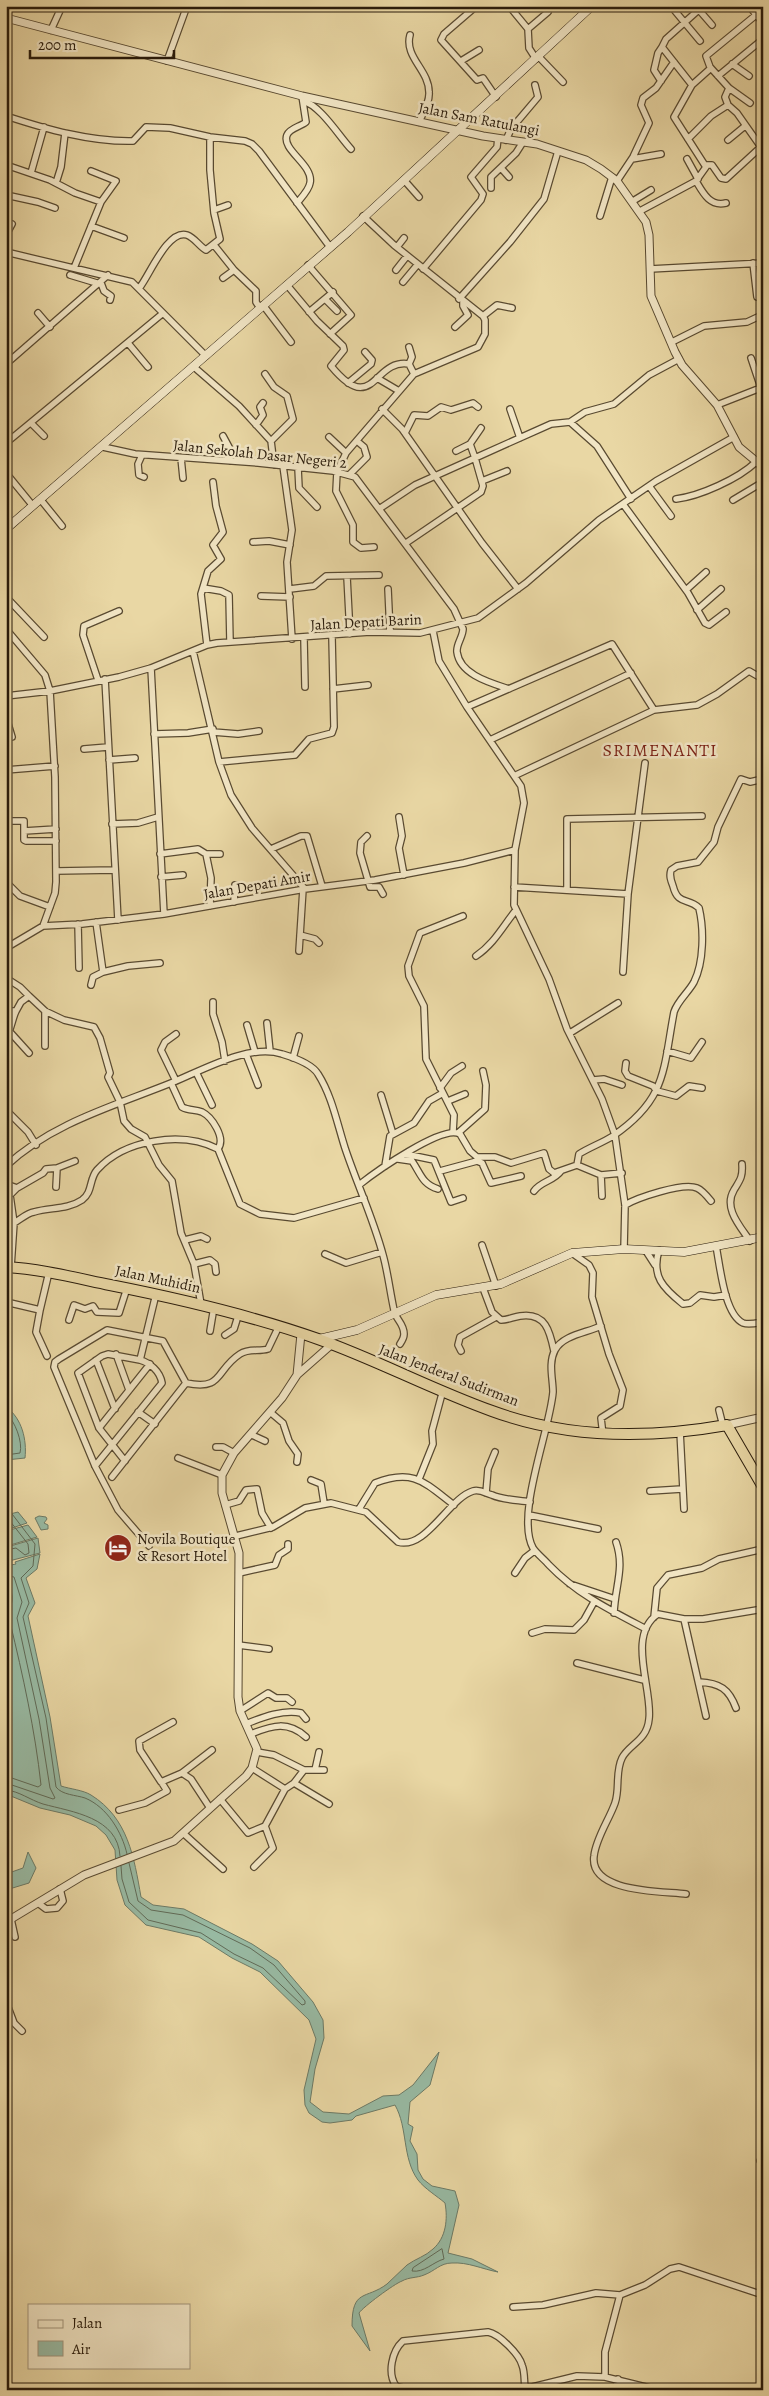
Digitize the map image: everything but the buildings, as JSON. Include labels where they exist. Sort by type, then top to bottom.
[{"type":"highway","name":"Jalan Muhidin","points":[[9,1267],[49,1272],[202,1304],[239,1313],[301,1334]]},
{"type":"highway","name":"Jalan Jenderal Sudirman","points":[[301,1334],[319,1339],[493,1412],[546,1426],[603,1435],[624,1435],[680,1431],[725,1425]]},
{"type":"highway","points":[[725,1425],[763,1487]]},
{"type":"main road","points":[[6,529],[103,447],[330,247],[460,130],[592,6]]},
{"type":"main road","points":[[319,1339],[349,1333],[436,1295],[496,1286],[572,1253],[624,1249],[684,1252],[763,1238]]},
{"type":"main road","points":[[343,1349],[349,1333]]},
{"type":"street","points":[[51,30],[62,6]]},
{"type":"street","points":[[167,61],[187,6]]},
{"type":"street","points":[[509,6],[528,29],[529,48],[563,82]]},
{"type":"street","points":[[749,6],[763,24]]},
{"type":"street","points":[[660,81],[654,70],[658,53],[666,39],[701,8],[712,25]]},
{"type":"street","points":[[473,9],[444,34],[441,39],[477,80],[483,78],[496,96]]},
{"type":"street","points":[[674,11],[700,41]]},
{"type":"street","points":[[528,29],[548,12]]},
{"type":"street","points":[[750,103],[729,88],[718,76],[711,68],[706,54],[756,15]]},
{"type":"street","name":"Jalan Sam Ratulangi","points":[[6,18],[303,98],[523,142],[586,160],[614,179],[640,211],[649,235],[653,305],[672,342],[678,359],[694,380],[718,404],[739,446],[763,467]]},
{"type":"street","points":[[410,35],[409,48],[426,76],[430,92],[427,105],[419,122]]},
{"type":"street","points":[[718,76],[763,39]]},
{"type":"street","points":[[662,47],[692,85]]},
{"type":"street","points":[[461,61],[479,50]]},
{"type":"street","points":[[600,216],[614,179],[632,158],[649,123],[641,105],[643,98],[660,81],[674,62]]},
{"type":"street","points":[[732,64],[749,76]]},
{"type":"street","points":[[706,165],[674,117],[692,85],[711,68]]},
{"type":"street","points":[[423,269],[481,200],[483,194],[471,177],[538,97],[536,85]]},
{"type":"street","points":[[706,165],[712,165],[721,178],[726,179],[762,148],[737,113],[728,105],[725,98],[729,88]]},
{"type":"street","points":[[303,98],[325,118],[350,148]]},
{"type":"street","points":[[297,203],[309,186],[310,180],[305,167],[288,147],[286,140],[289,132],[306,122],[303,98]]},
{"type":"street","points":[[688,139],[711,116],[728,105]]},
{"type":"street","points":[[6,116],[65,133],[131,141],[137,139],[146,127],[159,126],[252,144],[330,247]]},
{"type":"street","points":[[728,140],[745,126]]},
{"type":"street","points":[[30,174],[44,127]]},
{"type":"street","points":[[56,183],[61,167],[65,133]]},
{"type":"street","points":[[140,287],[168,242],[175,236],[189,236],[206,250],[220,238],[214,210],[210,170],[210,137]]},
{"type":"street","points":[[491,188],[491,177],[523,142]]},
{"type":"street","points":[[456,327],[468,315],[462,306],[461,300],[544,199],[558,151]]},
{"type":"street","points":[[632,158],[661,154]]},
{"type":"street","points":[[688,159],[707,199],[717,204],[726,203]]},
{"type":"street","points":[[6,165],[101,202]]},
{"type":"street","points":[[640,211],[697,180],[706,165]]},
{"type":"street","points":[[501,168],[509,177]]},
{"type":"street","points":[[74,268],[101,202],[116,181],[91,171]]},
{"type":"street","points":[[404,180],[419,198]]},
{"type":"street","points":[[633,201],[651,190]]},
{"type":"street","points":[[6,195],[55,208]]},
{"type":"street","points":[[214,210],[228,205]]},
{"type":"street","points":[[364,216],[397,247],[485,320],[485,334],[478,347],[414,374],[346,453],[337,472],[337,494],[353,525],[353,542],[361,548],[374,547]]},
{"type":"street","points":[[6,235],[12,224]]},
{"type":"street","points":[[91,226],[124,238]]},
{"type":"street","points":[[397,247],[404,238]]},
{"type":"street","points":[[214,245],[234,270],[255,290],[257,294],[256,302],[291,342]]},
{"type":"street","points":[[6,252],[127,279],[140,287],[162,314],[206,356]]},
{"type":"street","points":[[396,270],[408,256]]},
{"type":"street","points":[[672,342],[704,326],[747,322],[762,317],[762,299],[757,297],[753,263]]},
{"type":"street","points":[[650,269],[763,263]]},
{"type":"street","points":[[403,282],[418,264]]},
{"type":"street","points":[[308,265],[333,292],[351,317],[330,334]]},
{"type":"street","points":[[223,278],[234,270]]},
{"type":"street","points":[[70,275],[100,284],[103,290],[111,296],[110,300]]},
{"type":"street","points":[[6,364],[100,284],[108,275]]},
{"type":"street","points":[[287,285],[309,312],[344,348],[331,366],[348,383],[365,388],[390,367],[409,364]]},
{"type":"street","points":[[309,312],[333,292]]},
{"type":"street","points":[[325,299],[337,311]]},
{"type":"street","points":[[482,316],[497,305],[512,308]]},
{"type":"street","points":[[38,313],[50,327]]},
{"type":"street","points":[[6,443],[162,314]]},
{"type":"street","points":[[128,343],[148,367]]},
{"type":"street","points":[[409,347],[412,357],[409,364],[414,374]]},
{"type":"street","points":[[348,383],[371,364],[372,360],[364,352]]},
{"type":"street","points":[[718,404],[762,387],[751,358]]},
{"type":"street","points":[[379,509],[435,474],[550,424],[570,422],[585,412],[614,404],[649,376],[678,359]]},
{"type":"street","points":[[194,367],[227,395],[271,441],[274,465]]},
{"type":"street","points":[[265,374],[271,383],[286,396],[293,418],[271,441]]},
{"type":"street","points":[[377,378],[398,391]]},
{"type":"street","points":[[256,425],[263,415],[260,407],[264,403]]},
{"type":"street","points":[[405,433],[414,415],[428,416],[441,407],[451,410],[473,403],[478,407]]},
{"type":"street","points":[[382,409],[405,433],[518,589]]},
{"type":"street","points":[[510,410],[520,438]]},
{"type":"street","points":[[570,422],[596,446],[631,499]]},
{"type":"street","points":[[31,423],[44,436]]},
{"type":"street","points":[[456,451],[470,444],[481,428]]},
{"type":"street","points":[[223,436],[230,449],[230,461]]},
{"type":"street","points":[[329,437],[346,453]]},
{"type":"street","name":"Jalan Depati Barin","points":[[6,696],[50,691],[151,668],[206,645],[433,630],[478,618],[518,589],[599,520],[649,486],[734,437]]},
{"type":"street","points":[[350,475],[367,457],[364,447],[357,441]]},
{"type":"street","points":[[406,543],[457,506],[481,492],[482,482],[470,444]]},
{"type":"street","name":"Jalan Sekolah Dasar Negeri 2","points":[[103,447],[142,455],[274,465],[350,475],[357,480],[406,543],[454,609],[460,623]]},
{"type":"street","points":[[142,455],[138,467],[139,475],[144,477]]},
{"type":"street","points":[[181,458],[183,478]]},
{"type":"street","points":[[676,499],[703,492],[747,470],[756,462]]},
{"type":"street","points":[[283,466],[292,530],[287,562],[292,639]]},
{"type":"street","points":[[298,468],[299,488],[317,507]]},
{"type":"street","points":[[482,482],[507,471]]},
{"type":"street","points":[[6,473],[33,506]]},
{"type":"street","points":[[206,645],[201,606],[203,588],[208,571],[221,558],[213,546],[223,532],[212,482]]},
{"type":"street","points":[[733,500],[763,482]]},
{"type":"street","points":[[649,486],[671,516]]},
{"type":"street","points":[[41,500],[62,526]]},
{"type":"street","points":[[623,504],[686,590],[705,623],[709,625],[726,612]]},
{"type":"street","points":[[253,542],[270,541],[290,545]]},
{"type":"street","points":[[686,590],[706,572]]},
{"type":"street","points":[[290,589],[314,586],[324,576],[379,575]]},
{"type":"street","points":[[347,577],[350,634]]},
{"type":"street","points":[[203,588],[221,591],[229,595],[230,642]]},
{"type":"street","points":[[388,589],[390,632]]},
{"type":"street","points":[[697,610],[721,589]]},
{"type":"street","points":[[261,596],[290,598]]},
{"type":"street","points":[[6,597],[44,637]]},
{"type":"street","points":[[98,680],[83,635],[84,626],[118,611]]},
{"type":"street","points":[[460,623],[463,632],[457,649],[463,664],[480,679],[509,689]]},
{"type":"street","points":[[6,629],[45,676],[50,691],[55,766],[56,871],[55,893],[43,926]]},
{"type":"street","points":[[433,630],[439,661],[466,707],[516,775],[524,794],[515,850],[514,887],[516,910],[550,979],[570,1033],[593,1080],[615,1135],[622,1173],[625,1205],[624,1249]]},
{"type":"street","points":[[219,762],[295,755],[309,739],[331,734],[334,727],[332,637]]},
{"type":"street","points":[[304,639],[305,688]]},
{"type":"street","points":[[466,707],[612,644],[654,710]]},
{"type":"street","points":[[193,651],[219,762],[232,796],[240,810],[304,889],[299,951]]},
{"type":"street","points":[[151,668],[164,914]]},
{"type":"street","points":[[516,775],[654,710],[697,705],[717,694],[749,671],[763,679]]},
{"type":"street","points":[[490,740],[631,673]]},
{"type":"street","points":[[105,679],[118,920]]},
{"type":"street","points":[[333,689],[368,686]]},
{"type":"street","points":[[6,717],[12,737]]},
{"type":"street","points":[[154,734],[213,730],[238,734],[259,731]]},
{"type":"street","points":[[84,749],[108,747]]},
{"type":"street","points":[[109,760],[135,758]]},
{"type":"street","points":[[622,972],[628,894],[645,763]]},
{"type":"street","points":[[6,770],[55,766]]},
{"type":"street","points":[[577,1165],[579,1154],[615,1135],[644,1108],[657,1091],[675,1007],[691,988],[698,971],[701,935],[699,908],[677,897],[670,874],[673,868],[677,866],[698,862],[714,842],[741,779],[750,782],[763,778]]},
{"type":"street","points":[[567,890],[567,819],[702,816]]},
{"type":"street","points":[[399,817],[402,836],[399,848],[404,875]]},
{"type":"street","points":[[112,824],[138,823],[158,818]]},
{"type":"street","points":[[6,821],[24,821],[24,840],[26,841],[56,841]]},
{"type":"street","points":[[24,832],[56,829]]},
{"type":"street","points":[[271,849],[301,836],[307,836],[322,886]]},
{"type":"street","points":[[367,836],[361,842],[360,848],[368,881],[370,888],[379,887],[382,894]]},
{"type":"street","points":[[160,854],[198,849],[206,854],[220,854]]},
{"type":"street","name":"Jalan Depati Amir","points":[[6,948],[43,926],[164,914],[322,886],[404,875],[515,850]]},
{"type":"street","points":[[206,854],[211,878],[210,906]]},
{"type":"street","points":[[56,871],[115,870]]},
{"type":"street","points":[[162,877],[183,875]]},
{"type":"street","points":[[6,887],[9,885],[20,896],[50,907]]},
{"type":"street","points":[[234,902],[235,885]]},
{"type":"street","points":[[514,887],[628,894]]},
{"type":"street","points":[[476,956],[492,943],[505,922],[516,910]]},
{"type":"street","points":[[463,916],[420,933],[408,966],[409,976],[425,1009],[426,1059],[454,1115],[455,1132],[474,1156],[495,1158],[511,1163],[544,1153],[551,1171],[561,1171],[577,1165],[601,1175],[622,1173]]},
{"type":"street","points":[[96,922],[103,972]]},
{"type":"street","points":[[78,924],[79,968]]},
{"type":"street","points":[[300,935],[315,939],[319,943]]},
{"type":"street","points":[[91,985],[93,977],[103,972],[128,966],[160,963]]},
{"type":"street","points":[[6,978],[20,986],[45,1011],[74,1024],[93,1025],[102,1044],[110,1073],[108,1079],[120,1102],[127,1125],[145,1137],[164,1173],[172,1181],[181,1233],[194,1264],[202,1304]]},
{"type":"street","points":[[29,996],[21,1002],[10,1024],[8,1033],[29,1053]]},
{"type":"street","points":[[213,1002],[213,1014],[222,1042],[225,1061]]},
{"type":"street","points":[[570,1033],[618,1003]]},
{"type":"street","points":[[6,1011],[16,1011]]},
{"type":"street","points":[[44,1046],[45,1011]]},
{"type":"street","points":[[267,1023],[270,1051]]},
{"type":"street","points":[[247,1025],[255,1052]]},
{"type":"street","points":[[176,1034],[165,1042],[161,1050],[182,1107],[201,1112],[210,1119],[220,1139],[218,1149],[240,1204],[250,1211],[294,1218],[365,1201]]},
{"type":"street","points":[[293,1058],[299,1036]]},
{"type":"street","points":[[667,1051],[690,1059],[702,1042]]},
{"type":"street","points":[[6,1166],[36,1144],[70,1123],[225,1061],[246,1054],[270,1051],[293,1058],[315,1070],[332,1105],[382,1252],[390,1282],[394,1313],[400,1320],[403,1330],[403,1338],[400,1344]]},
{"type":"street","points":[[246,1054],[258,1085]]},
{"type":"street","points":[[626,1063],[625,1071],[628,1076],[653,1086],[657,1091],[676,1096],[689,1086],[702,1088]]},
{"type":"street","points":[[385,1166],[389,1138],[414,1123],[429,1101],[442,1091],[451,1073],[462,1066]]},
{"type":"street","points":[[359,1185],[405,1154],[455,1132],[485,1109],[487,1099],[483,1071]]},
{"type":"street","points":[[196,1072],[212,1105]]},
{"type":"street","points":[[593,1080],[604,1079],[622,1085]]},
{"type":"street","points":[[381,1094],[393,1134]]},
{"type":"street","points":[[448,1101],[465,1094]]},
{"type":"street","points":[[6,1110],[28,1132],[36,1144]]},
{"type":"street","points":[[14,1223],[32,1212],[65,1208],[82,1199],[91,1190],[96,1172],[106,1162],[125,1150],[190,1140],[203,1142],[218,1149]]},
{"type":"street","points":[[405,1154],[431,1159],[440,1171],[451,1202],[463,1198]]},
{"type":"street","points":[[397,1159],[412,1161],[423,1181],[428,1186],[438,1189]]},
{"type":"street","points":[[9,1267],[14,1232],[10,1197],[16,1188],[43,1173],[46,1169],[57,1168],[75,1161]]},
{"type":"street","points":[[440,1171],[477,1161],[482,1163],[491,1183],[521,1176]]},
{"type":"street","points":[[742,1164],[741,1181],[733,1192],[730,1207],[734,1217],[750,1241]]},
{"type":"street","points":[[56,1187],[57,1168]]},
{"type":"street","points":[[534,1191],[539,1185],[553,1180],[561,1171]]},
{"type":"street","points":[[601,1175],[602,1196]]},
{"type":"street","points":[[6,1184],[16,1188]]},
{"type":"street","points":[[625,1205],[642,1197],[692,1187],[703,1192],[711,1201]]},
{"type":"street","points":[[185,1240],[201,1236],[207,1239]]},
{"type":"street","points":[[482,1245],[496,1286]]},
{"type":"street","points":[[716,1246],[728,1302],[741,1322],[746,1324],[763,1322]]},
{"type":"street","points":[[646,1250],[655,1265],[662,1285],[683,1304],[690,1303],[700,1295],[714,1297],[726,1295]]},
{"type":"street","points":[[655,1265],[659,1250]]},
{"type":"street","points":[[325,1254],[346,1262],[382,1252]]},
{"type":"street","points":[[572,1253],[589,1266],[593,1273],[591,1294],[624,1396],[618,1409],[601,1418],[603,1435]]},
{"type":"street","points":[[194,1264],[210,1260],[215,1264],[216,1272]]},
{"type":"street","points":[[47,1356],[36,1332],[49,1272]]},
{"type":"street","points":[[69,1320],[74,1305],[85,1309],[93,1306],[98,1312],[119,1313],[127,1288]]},
{"type":"street","points":[[483,1288],[496,1317],[501,1320],[526,1315],[535,1317],[543,1322],[550,1331],[554,1351],[552,1366],[553,1392],[530,1502],[528,1535],[534,1550],[566,1582],[594,1602],[646,1629]]},
{"type":"street","points":[[140,1360],[156,1294]]},
{"type":"street","points":[[6,1302],[40,1310]]},
{"type":"street","points":[[210,1331],[214,1307]]},
{"type":"street","points":[[225,1335],[234,1329],[239,1313]]},
{"type":"street","points":[[461,1352],[458,1345],[460,1337],[496,1317]]},
{"type":"street","points":[[149,1546],[118,1510],[94,1466],[59,1382],[54,1367],[55,1362],[105,1330],[164,1342],[186,1383],[199,1386],[211,1384],[240,1354],[250,1350],[268,1349],[279,1326]]},
{"type":"street","points":[[554,1351],[565,1340],[601,1326]]},
{"type":"street","points":[[297,1375],[301,1334]]},
{"type":"street","points":[[15,1936],[9,1921],[84,1875],[174,1840],[252,1768],[257,1752],[240,1711],[238,1697],[239,1553],[236,1536],[222,1493],[222,1475],[234,1453],[270,1412],[297,1375],[331,1344]]},
{"type":"street","points":[[94,1466],[112,1444],[138,1412],[162,1383],[162,1379],[150,1364],[116,1354],[108,1354],[78,1373],[99,1428],[112,1444],[125,1462]]},
{"type":"street","points":[[116,1354],[129,1390]]},
{"type":"street","points":[[96,1360],[115,1409]]},
{"type":"street","points":[[99,1428],[150,1364]]},
{"type":"street","points":[[112,1477],[186,1383]]},
{"type":"street","points":[[419,1479],[433,1444],[432,1432],[444,1390]]},
{"type":"street","points":[[719,1410],[725,1425],[763,1417]]},
{"type":"street","points":[[138,1412],[155,1424]]},
{"type":"street","points":[[270,1412],[283,1423],[287,1436],[298,1454],[297,1462]]},
{"type":"street","points":[[680,1431],[684,1509]]},
{"type":"street","points":[[252,1434],[265,1441]]},
{"type":"street","points":[[216,1447],[223,1447],[234,1453]]},
{"type":"street","points":[[486,1492],[488,1469],[495,1452]]},
{"type":"street","points":[[178,1458],[222,1475]]},
{"type":"street","points":[[359,1509],[375,1484],[390,1478],[419,1479],[454,1506]]},
{"type":"street","points":[[311,1480],[321,1484],[324,1503]]},
{"type":"street","points":[[225,1506],[239,1501],[246,1490],[258,1489],[262,1513],[271,1528]]},
{"type":"street","points":[[650,1491],[682,1489]]},
{"type":"street","points":[[236,1536],[271,1528],[305,1508],[324,1503],[359,1509],[378,1521],[398,1542],[404,1543],[421,1536],[471,1492],[486,1492],[497,1497],[530,1502]]},
{"type":"street","points":[[529,1516],[598,1529]]},
{"type":"street","points":[[614,1613],[615,1598],[622,1567],[616,1542]]},
{"type":"street","points":[[239,1573],[275,1565],[279,1556],[288,1549],[288,1544]]},
{"type":"street","points":[[686,1894],[629,1888],[606,1881],[599,1874],[594,1861],[595,1849],[617,1796],[621,1760],[645,1732],[649,1722],[650,1711],[644,1680],[644,1642],[646,1629],[654,1616],[657,1588],[668,1574],[702,1568],[719,1559],[763,1549]]},
{"type":"street","points":[[515,1573],[525,1558],[534,1550]]},
{"type":"street","points":[[566,1582],[615,1598]]},
{"type":"street","points":[[532,1633],[545,1629],[574,1630],[584,1620],[594,1602]]},
{"type":"street","points":[[654,1616],[662,1614],[684,1619],[717,1618],[763,1609]]},
{"type":"street","points":[[684,1619],[706,1716]]},
{"type":"street","points":[[238,1645],[269,1649]]},
{"type":"street","points":[[577,1663],[644,1680]]},
{"type":"street","points":[[699,1682],[713,1682],[726,1689],[736,1708]]},
{"type":"street","points":[[240,1711],[268,1693],[276,1698],[287,1698],[292,1702]]},
{"type":"street","points":[[246,1724],[261,1718],[290,1712],[299,1712],[306,1719]]},
{"type":"street","points":[[119,1810],[145,1803],[167,1790],[140,1750],[139,1741],[173,1722]]},
{"type":"street","points":[[251,1734],[290,1726],[306,1737]]},
{"type":"street","points":[[162,1783],[182,1773],[212,1750]]},
{"type":"street","points":[[257,1752],[274,1756],[304,1770],[324,1770]]},
{"type":"street","points":[[315,1770],[319,1752]]},
{"type":"street","points":[[252,1768],[285,1789]]},
{"type":"street","points":[[220,1799],[248,1833],[265,1826],[285,1789],[294,1783],[304,1770]]},
{"type":"street","points":[[182,1773],[191,1779],[210,1808]]},
{"type":"street","points":[[294,1783],[329,1804]]},
{"type":"street","points":[[254,1866],[273,1848],[265,1826]]},
{"type":"street","points":[[183,1833],[223,1868]]},
{"type":"street","points":[[38,1903],[46,1909],[57,1908],[63,1901],[60,1889]]},
{"type":"street","points":[[6,2002],[14,2023],[22,2031]]},
{"type":"street","points":[[513,2307],[543,2305],[596,2293],[620,2295],[645,2285],[670,2270],[679,2268],[763,2295]]},
{"type":"street","points":[[604,2377],[605,2352],[620,2295]]},
{"type":"street","points":[[410,2390],[396,2386],[393,2382],[392,2354],[403,2341],[488,2332],[496,2335],[519,2358],[522,2365],[524,2389],[570,2377],[604,2377],[658,2390]]},
{"type":"street","points":[[615,2390],[618,2379]]},
{"type":"water","points":[[6,1407],[20,1423],[25,1444],[25,1458],[6,1460]]},
{"type":"water","points":[[18,1512],[27,1523],[6,1530],[6,1515]]},
{"type":"water","points":[[39,1516],[46,1517],[47,1519],[44,1523],[48,1525],[48,1529],[41,1530],[35,1518]]},
{"type":"water","points":[[28,1525],[37,1537],[7,1546],[6,1531]]},
{"type":"water","points":[[38,1538],[40,1553],[9,1561],[11,1565],[16,1564],[15,1562],[40,1554],[37,1569],[26,1578],[35,1603],[28,1616],[50,1717],[61,1786],[88,1793],[103,1804],[113,1815],[121,1827],[132,1853],[141,1897],[153,1905],[184,1909],[252,1944],[278,1961],[313,2002],[323,2020],[324,2038],[315,2069],[310,2102],[323,2112],[349,2114],[383,2096],[399,2095],[413,2085],[439,2052],[430,2085],[410,2102],[408,2124],[413,2127],[410,2141],[417,2154],[418,2170],[423,2179],[432,2186],[455,2191],[459,2205],[448,2253],[472,2259],[498,2272],[464,2264],[448,2263],[419,2277],[398,2283],[372,2301],[359,2313],[370,2351],[352,2326],[353,2314],[358,2300],[387,2284],[407,2265],[433,2249],[441,2239],[446,2222],[445,2203],[418,2180],[409,2162],[402,2123],[395,2105],[356,2116],[352,2120],[330,2123],[322,2122],[309,2113],[305,2105],[304,2090],[316,2039],[309,2020],[260,1972],[232,1958],[199,1937],[146,1925],[125,1905],[117,1880],[115,1850],[106,1835],[96,1826],[70,1815],[40,1808],[6,1794],[6,1549],[7,1547]]},
{"type":"water","points":[[28,1852],[36,1868],[29,1883],[6,1890],[6,1874],[23,1868]]},
{"type":"place","name":"Novila Boutique & Resort Hotel","points":[[118,1548]]},
{"type":"district","name":"SRIMENANTI","points":[[660,750]]}]
